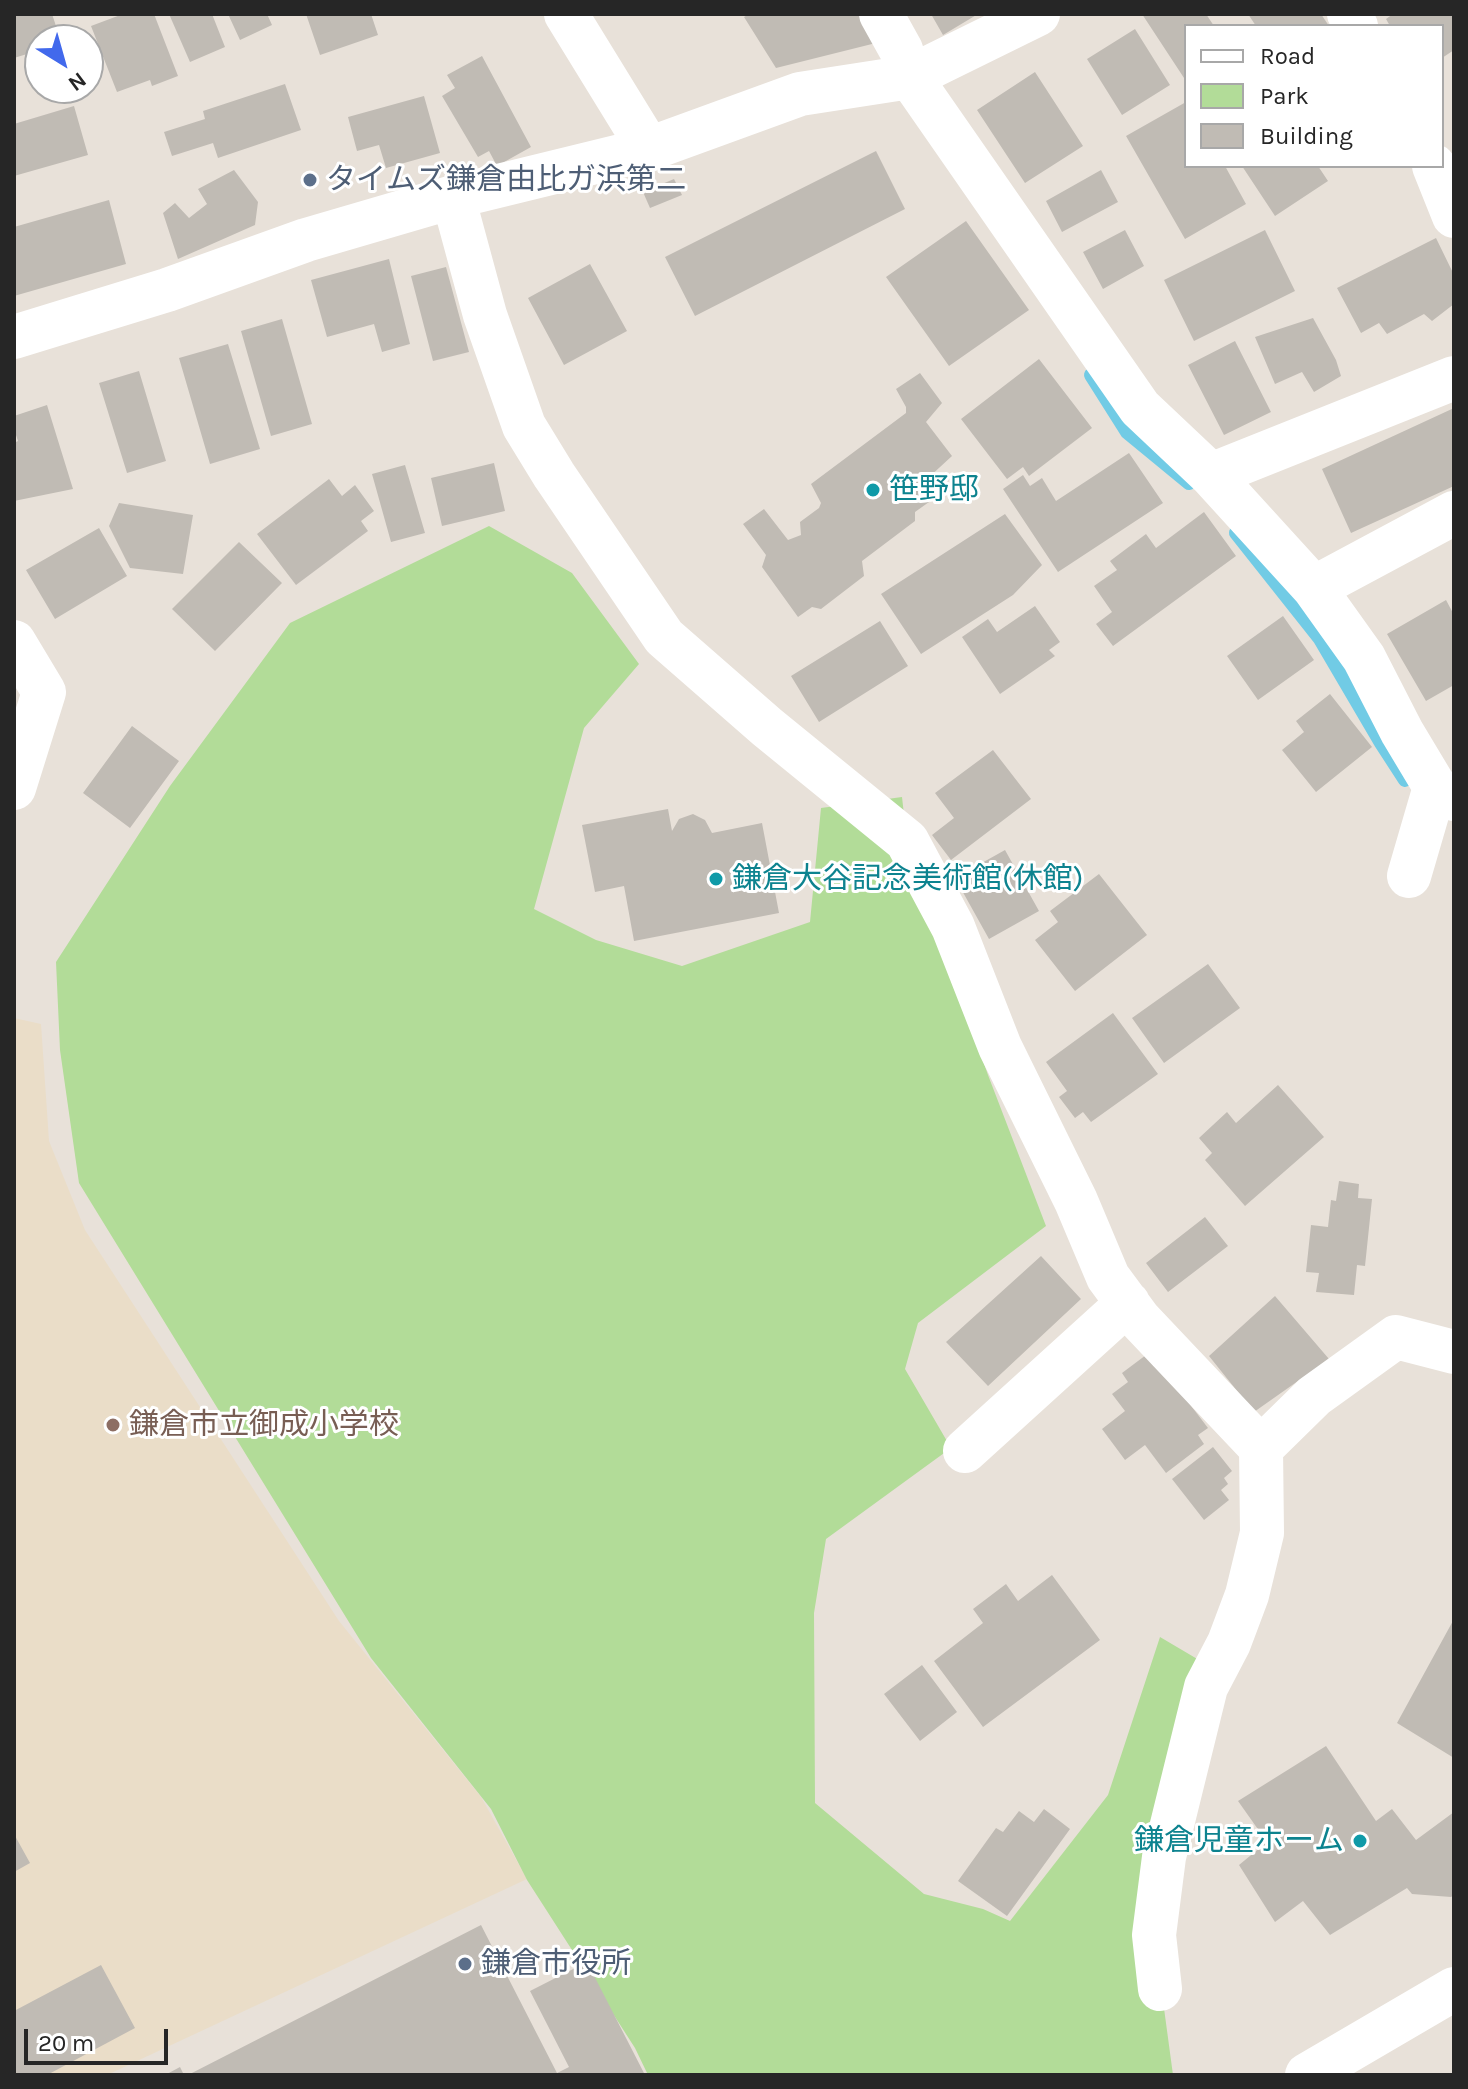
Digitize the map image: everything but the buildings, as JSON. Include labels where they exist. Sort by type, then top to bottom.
[{"type":"street","points":[[566,14],[649,149]]},
{"type":"street","points":[[881,14],[901,50],[910,77],[1140,408],[1211,475],[1314,588],[1364,658],[1402,732],[1444,793],[1409,876]]},
{"type":"street","points":[[14,337],[167,290],[306,240],[453,197],[649,149],[800,94],[910,77],[1038,14]]},
{"type":"street","points":[[1435,168],[1454,216]]},
{"type":"street","points":[[453,197],[485,315],[524,426],[554,475],[664,637],[767,727],[907,841],[953,927],[1000,1047],[1076,1201],[1108,1277],[1139,1319],[1261,1448],[1262,1533],[1247,1595],[1229,1643],[1206,1687],[1164,1857],[1154,1935],[1160,1989]]},
{"type":"street","points":[[1211,475],[1454,378]]},
{"type":"street","points":[[1314,588],[1454,513]]},
{"type":"street","points":[[14,642],[44,692],[14,788]]},
{"type":"street","points":[[965,1451],[1128,1303]]},
{"type":"street","points":[[1261,1448],[1314,1396],[1396,1337],[1454,1352]]},
{"type":"street","points":[[1307,2075],[1454,1989]]},
{"type":"shaded area","name":"鎌倉市立御成小学校","points":[[14,1018],[41,1024],[49,1141],[85,1230],[339,1621],[481,1797],[527,1879],[107,2075],[14,2075]]},
{"type":"green space","points":[[489,526],[572,573],[639,664],[584,728],[534,909],[596,940],[682,966],[810,922],[821,808],[902,797],[907,841],[988,1075],[1046,1226],[918,1323],[905,1369],[951,1448],[826,1539],[814,1613],[815,1803],[924,1894],[983,1909],[1010,1921],[1108,1795],[1160,1637],[1221,1673],[1156,1949],[1173,2075],[648,2075],[635,2048],[527,1880],[491,1809],[371,1658],[79,1183],[60,1050],[56,962],[170,786],[290,623]]},
{"type":"waterway","points":[[1091,375],[1127,432],[1189,483]]},
{"type":"waterway","points":[[1236,533],[1320,639],[1405,780]]},
{"type":"place","name":"タイムズ鎌倉由比ガ浜第二","points":[[310,180]]},
{"type":"place","name":"笹野邸","points":[[873,490]]},
{"type":"place","name":"鎌倉大谷記念美術館(休館)","points":[[716,879]]},
{"type":"place","name":"鎌倉市立御成小学校","points":[[113,1425]]},
{"type":"place","name":"鎌倉児童ホーム","points":[[1360,1841]]},
{"type":"place","name":"鎌倉市役所","points":[[465,1964]]}]
